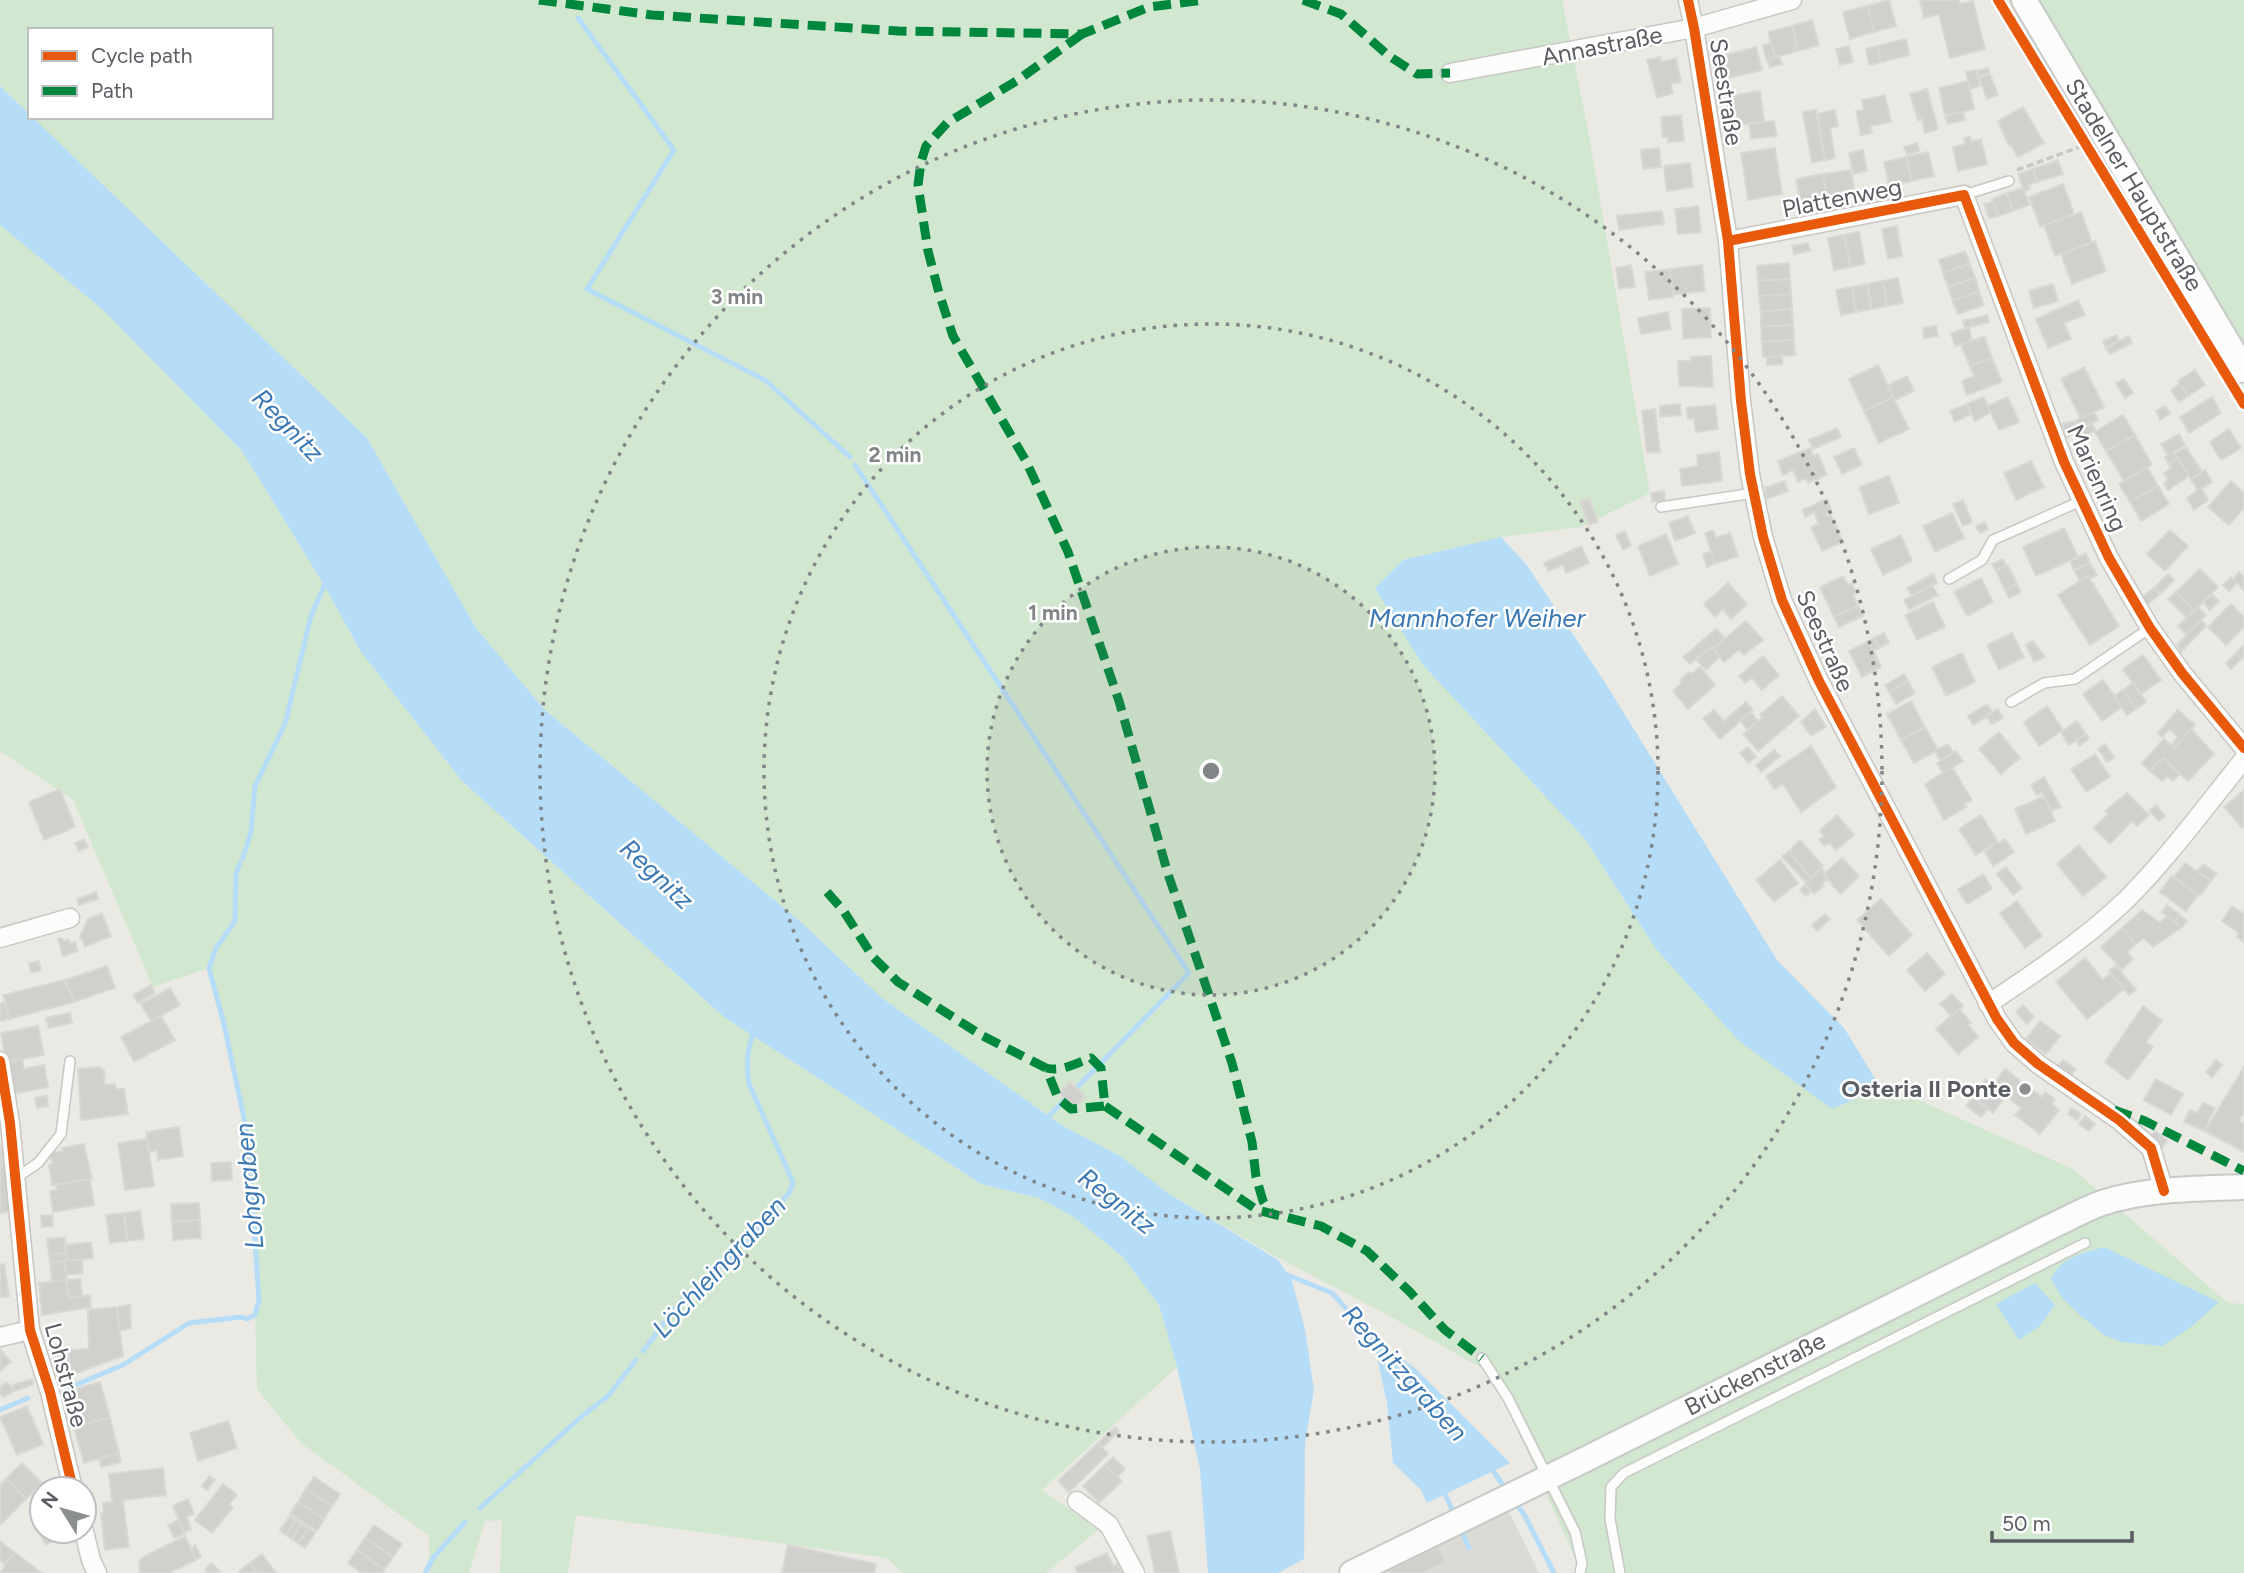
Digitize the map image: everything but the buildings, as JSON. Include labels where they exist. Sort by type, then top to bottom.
[{"type":"main road","name":"Stadelner Hauptstraße","points":[[2024,0],[2244,370]]},
{"type":"main road","name":"Brückenstraße","points":[[1352,1573],[1523,1490],[1553,1486],[1574,1464],[2102,1203],[2164,1191],[2244,1187]]},
{"type":"street","name":"Seestraße","points":[[1688,0],[1728,241],[1741,401],[1754,493],[1763,537],[1782,600],[1819,681],[1988,1004],[2014,1043],[2064,1084],[2119,1120],[2151,1149],[2164,1191]]},
{"type":"street","name":"Annastraße","points":[[1451,73],[1694,28],[1792,0]]},
{"type":"street","name":"Plattenweg","points":[[1728,241],[1964,195]]},
{"type":"street","name":"Marienring","points":[[1964,195],[2081,501],[2109,558],[2150,628],[2182,673],[2244,748]]},
{"type":"street","points":[[1988,1004],[2085,936],[2127,899],[2244,759]]},
{"type":"street","points":[[0,938],[70,918]]},
{"type":"street","name":"Lohstraße","points":[[0,1061],[5,1122],[16,1178],[30,1330],[50,1392],[70,1475]]},
{"type":"street","points":[[0,1337],[30,1330]]},
{"type":"street","points":[[1077,1501],[1109,1525],[1135,1573]]},
{"type":"street","points":[[87,1545],[97,1573]]},
{"type":"lane","name":"Plattenweg","points":[[1964,195],[2009,181]]},
{"type":"lane","points":[[1661,507],[1754,493]]},
{"type":"lane","name":"Marienring","points":[[1949,579],[1982,560],[1993,540],[2081,501]]},
{"type":"lane","points":[[2011,702],[2044,683],[2075,679],[2150,628]]},
{"type":"lane","points":[[16,1178],[38,1163],[61,1134],[71,1061]]},
{"type":"lane","points":[[1619,1573],[1611,1519],[1611,1487],[1624,1473],[2085,1243]]},
{"type":"lane","points":[[1482,1358],[1517,1414],[1576,1532],[1582,1563],[1580,1573]]},
{"type":"path","points":[[2009,181],[2012,172],[2087,144]]},
{"type":"shaded area","points":[[1508,1510],[1539,1573],[1376,1573]]},
{"type":"green space","points":[[0,0],[1562,0],[1590,141],[1650,493],[1581,527],[1501,537],[1403,560],[1423,665],[1585,839],[1656,949],[1881,1088],[1883,1084],[2073,1169],[2228,1303],[2244,1304],[2244,1573],[1582,1573],[1492,1374],[1386,1314],[1273,1255],[1168,1193],[1120,1156],[1063,1126],[882,998],[802,923],[545,710],[476,628],[367,438],[34,119],[273,119],[273,28],[28,28],[28,113],[0,86]]},
{"type":"green space","points":[[2023,0],[2244,0],[2244,369]]},
{"type":"green space","points":[[0,225],[102,309],[242,451],[324,585],[361,652],[462,781],[724,1017],[981,1184],[1039,1198],[1074,1217],[1123,1257],[1159,1305],[1177,1367],[1042,1490],[1098,1530],[1046,1573],[903,1573],[887,1558],[576,1515],[568,1573],[500,1573],[502,1520],[485,1521],[469,1573],[430,1573],[429,1536],[301,1443],[257,1389],[255,1315],[259,1300],[248,1137],[209,968],[153,987],[73,800],[0,751]]},
{"type":"water","name":"Regnitz","points":[[0,86],[28,113],[28,119],[34,119],[367,438],[476,628],[545,710],[802,923],[882,998],[1063,1126],[1120,1156],[1168,1193],[1278,1260],[1292,1281],[1305,1329],[1314,1390],[1305,1443],[1304,1573],[1208,1573],[1200,1469],[1177,1367],[1159,1305],[1123,1257],[1074,1217],[1039,1198],[981,1184],[724,1017],[462,781],[361,652],[324,585],[242,451],[102,309],[0,225]]},
{"type":"water","name":"Mannhofer Weiher","points":[[1501,537],[1526,564],[1604,681],[1777,960],[1844,1028],[1881,1088],[1832,1109],[1739,1041],[1656,949],[1585,839],[1423,665],[1375,588],[1403,560]]},
{"type":"water","points":[[2104,1247],[2219,1302],[2191,1327],[2162,1346],[2121,1342],[2104,1335],[2062,1298],[2051,1279],[2067,1261]]},
{"type":"water","points":[[2035,1283],[2055,1305],[2040,1326],[2019,1340],[1996,1304]]},
{"type":"water","points":[[1373,1338],[1415,1368],[1510,1463],[1427,1503],[1421,1490],[1393,1463],[1387,1403]]},
{"type":"pier","points":[[1308,1557],[1307,1569],[1302,1573],[1278,1573]]},
{"type":"waterway","points":[[578,18],[674,150],[587,289],[765,380],[850,457]]},
{"type":"waterway","points":[[855,465],[1189,973],[1050,1115]]},
{"type":"waterway","name":"Lohgraben","points":[[243,858],[251,832],[255,786],[285,724],[311,616],[327,579]]},
{"type":"waterway","name":"Lohgraben","points":[[68,1388],[123,1365],[189,1323],[241,1317],[247,1319],[255,1315],[259,1300],[248,1137],[209,968],[216,948],[235,921],[236,874],[240,863]]},
{"type":"waterway","name":"Löchleingraben","points":[[643,1351],[682,1300],[734,1255],[789,1193],[793,1182],[749,1084],[748,1056],[755,1029]]},
{"type":"waterway","name":"Regnitzgraben","points":[[1285,1274],[1332,1293],[1376,1341]]},
{"type":"waterway","name":"Löchleingraben","points":[[480,1508],[608,1396],[636,1360]]},
{"type":"waterway","name":"Lohgraben","points":[[0,1410],[28,1398]]},
{"type":"waterway","name":"Regnitzgraben","points":[[1491,1468],[1507,1491]]},
{"type":"waterway","points":[[1443,1490],[1455,1516]]},
{"type":"waterway","name":"Regnitzgraben","points":[[1515,1502],[1554,1573]]},
{"type":"waterway","name":"Löchleingraben","points":[[425,1573],[433,1558],[465,1522]]},
{"type":"waterway","points":[[1460,1528],[1469,1548]]},
{"type":"marked path","points":[[539,0],[652,15],[898,31],[1082,34],[1149,7],[1204,0]]},
{"type":"marked path","points":[[1303,0],[1341,14],[1389,56],[1417,74],[1450,73]]},
{"type":"marked path","points":[[1082,34],[1018,80],[947,123],[926,146],[918,185],[928,251],[953,336],[1026,461],[1068,552],[1119,701],[1168,874],[1232,1063],[1252,1142],[1256,1177],[1263,1201],[1272,1215]]},
{"type":"marked path","points":[[827,892],[843,910],[873,957],[898,982],[981,1035],[1046,1068],[1058,1098],[1071,1109],[1105,1106],[1101,1068],[1091,1058],[1063,1068],[1046,1068]]},
{"type":"marked path","points":[[1105,1106],[1257,1210],[1321,1226],[1367,1251],[1445,1330],[1482,1358]]},
{"type":"marked path","points":[[2114,1110],[2145,1121],[2244,1171]]},
{"type":"cycle path","points":[[1688,0],[1728,241],[1750,474],[1763,537],[1782,600],[1819,681],[1997,1019],[2014,1043],[2038,1064],[2119,1120],[2151,1148],[2164,1191]]},
{"type":"cycle path","points":[[1998,0],[2244,404]]},
{"type":"cycle path","points":[[1728,241],[1964,195],[2064,462],[2109,558],[2150,628],[2182,673],[2244,748]]},
{"type":"cycle path","points":[[0,1061],[10,1123],[30,1330],[50,1392],[70,1475]]},
{"type":"place","name":"Osteria Il Ponte","points":[[2025,1089]]}]
